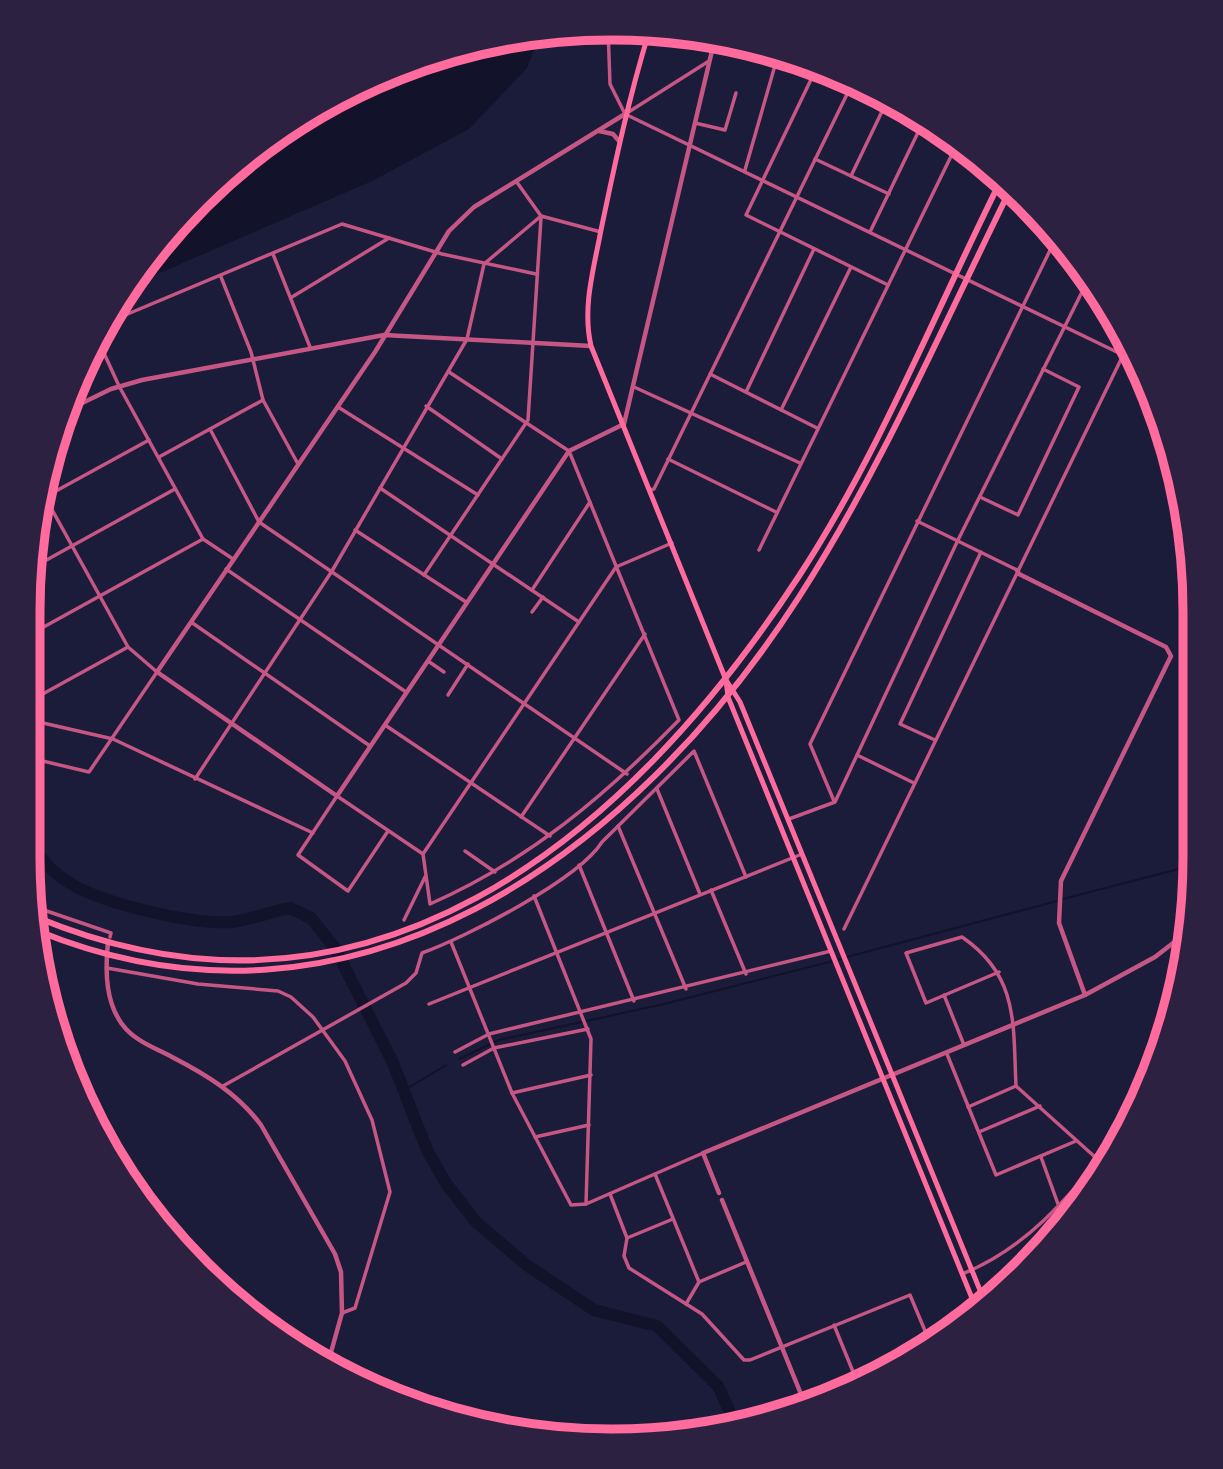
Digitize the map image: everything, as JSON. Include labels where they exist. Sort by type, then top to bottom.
[{"type":"highway","points":[[44,920],[108,942],[216,958],[304,955],[375,939],[459,909],[517,876],[553,851],[645,770],[726,680],[763,631],[838,511],[996,190]]},
{"type":"highway","points":[[45,933],[107,953],[168,965],[237,969],[306,964],[382,948],[467,915],[546,869],[646,786],[728,697],[800,596],[902,410],[1006,199]]},
{"type":"main road","points":[[646,41],[625,114],[601,232],[588,305],[591,346],[726,680],[728,697],[973,1300]]},
{"type":"main road","points":[[726,680],[734,689],[981,1293]]},
{"type":"street","points":[[608,40],[610,84],[625,114],[967,277],[1121,354]]},
{"type":"street","points":[[388,831],[348,891],[298,855],[569,451],[624,424],[712,49]]},
{"type":"street","points":[[40,760],[89,772],[338,407],[435,251],[460,218],[709,61]]},
{"type":"street","points":[[745,170],[775,65]]},
{"type":"street","points":[[812,77],[746,215],[888,285]]},
{"type":"street","points":[[650,490],[654,489],[848,92]]},
{"type":"street","points":[[695,123],[725,130],[736,93]]},
{"type":"street","points":[[851,176],[883,109]]},
{"type":"street","points":[[598,131],[613,134],[619,141]]},
{"type":"street","points":[[870,232],[919,131]]},
{"type":"street","points":[[759,550],[952,153]]},
{"type":"street","points":[[815,159],[888,194]]},
{"type":"street","points":[[516,181],[541,216],[601,232]]},
{"type":"street","points":[[195,779],[332,571],[426,406],[449,372],[467,339],[484,264],[541,216]]},
{"type":"street","points":[[424,575],[526,424],[541,216]]},
{"type":"street","points":[[123,316],[341,224],[484,264],[536,274]]},
{"type":"street","points":[[292,297],[389,238]]},
{"type":"street","points":[[835,802],[810,744],[1051,247]]},
{"type":"street","points":[[746,392],[814,249]]},
{"type":"street","points":[[273,254],[310,347]]},
{"type":"street","points":[[781,410],[851,267]]},
{"type":"street","points":[[221,276],[253,358],[263,400],[298,464]]},
{"type":"street","points":[[788,819],[835,802],[958,540],[1083,290]]},
{"type":"street","points":[[80,404],[119,386],[310,347],[384,335],[591,346]]},
{"type":"street","points":[[103,351],[119,386],[203,540],[233,559]]},
{"type":"street","points":[[844,929],[1122,356]]},
{"type":"street","points":[[980,497],[1018,515],[1079,387],[1043,369]]},
{"type":"street","points":[[449,372],[569,451],[616,567],[645,634],[679,720],[627,774],[550,836],[495,872],[430,904],[423,854],[470,783],[616,567],[672,544]]},
{"type":"street","points":[[710,374],[817,428]]},
{"type":"street","points":[[632,386],[800,463]]},
{"type":"street","points":[[159,457],[263,400]]},
{"type":"street","points":[[426,406],[502,459]]},
{"type":"street","points":[[338,407],[404,446],[478,495]]},
{"type":"street","points":[[210,429],[259,522],[627,774]]},
{"type":"street","points":[[53,493],[149,440]]},
{"type":"street","points":[[668,459],[777,513]]},
{"type":"street","points":[[380,488],[579,622]]},
{"type":"street","points":[[42,562],[176,489]]},
{"type":"street","points":[[532,590],[590,502]]},
{"type":"street","points":[[50,506],[128,647],[157,673],[423,854]]},
{"type":"street","points":[[917,521],[1166,647],[1171,656],[1067,865],[1058,894],[1057,909],[1063,937],[1085,995]]},
{"type":"street","points":[[355,530],[466,602]]},
{"type":"street","points":[[40,630],[203,540]]},
{"type":"street","points":[[934,740],[900,724],[981,552]]},
{"type":"street","points":[[226,569],[407,692]]},
{"type":"street","points":[[532,612],[543,597]]},
{"type":"street","points":[[191,622],[370,746]]},
{"type":"street","points":[[521,817],[645,634]]},
{"type":"street","points":[[40,695],[128,647]]},
{"type":"street","points":[[427,660],[444,672]]},
{"type":"street","points":[[448,695],[468,664]]},
{"type":"street","points":[[40,722],[113,739],[313,833]]},
{"type":"street","points":[[385,725],[550,836]]},
{"type":"street","points":[[416,950],[422,953],[452,942],[534,896],[579,865],[596,852],[618,825],[694,751],[746,877]]},
{"type":"street","points":[[857,755],[914,782]]},
{"type":"street","points":[[657,789],[700,895]]},
{"type":"street","points":[[618,825],[686,989]]},
{"type":"street","points":[[465,851],[495,872]]},
{"type":"street","points":[[429,1004],[802,854]]},
{"type":"street","points":[[579,865],[634,1001]]},
{"type":"street","points":[[404,920],[426,875]]},
{"type":"street","points":[[805,887],[814,883]]},
{"type":"street","points":[[711,890],[746,974]]},
{"type":"street","points":[[534,896],[592,1039],[586,1204]]},
{"type":"street","points":[[43,910],[111,933],[107,953],[110,999],[126,1029],[223,1086],[247,1106],[261,1125],[335,1254],[344,1296],[330,1354]]},
{"type":"street","points":[[999,972],[926,1003],[906,953],[962,937],[999,972],[1006,986],[1013,1027],[1016,1086],[1096,1159]]},
{"type":"street","points":[[452,942],[512,1093],[571,1205],[586,1204],[703,1153],[1013,1027],[1085,995],[1155,957],[1177,940]]},
{"type":"street","points":[[223,1086],[406,984],[416,973],[422,953]]},
{"type":"street","points":[[455,1052],[489,1036],[832,954]]},
{"type":"street","points":[[107,968],[198,984],[278,991],[298,1003],[345,1061],[362,1092],[390,1192],[355,1308],[342,1313]]},
{"type":"street","points":[[944,995],[964,1047]]},
{"type":"street","points":[[463,1065],[494,1047],[588,1027]]},
{"type":"street","points":[[947,1054],[996,1175],[1076,1141]]},
{"type":"street","points":[[512,1093],[591,1075]]},
{"type":"street","points":[[968,1107],[1016,1086]]},
{"type":"street","points":[[979,1132],[1040,1106]]},
{"type":"street","points":[[535,1137],[589,1125]]},
{"type":"street","points":[[703,1153],[719,1193]]},
{"type":"street","points":[[1041,1156],[1058,1204]]},
{"type":"street","points":[[962,1274],[1034,1232],[1088,1172]]},
{"type":"street","points":[[655,1174],[699,1282]]},
{"type":"street","points":[[610,1194],[627,1238],[624,1256],[629,1268],[702,1314],[744,1360],[910,1295],[926,1334]]},
{"type":"street","points":[[722,1200],[802,1396]]},
{"type":"street","points":[[627,1238],[673,1219]]},
{"type":"street","points":[[686,1304],[699,1282],[746,1262]]},
{"type":"street","points":[[834,1325],[854,1374]]},
{"type":"shaded area","points":[[536,45],[527,68],[469,129],[372,181],[148,278],[182,235],[235,182],[264,158],[326,117],[359,99],[428,71],[500,51]]},
{"type":"waterway","points":[[40,856],[64,879],[85,891],[149,912],[195,920],[232,922],[290,908],[311,918],[335,948],[393,1063],[427,1150],[445,1182],[476,1222],[528,1266],[594,1310],[657,1326],[718,1386],[729,1416]]},
{"type":"waterway","points":[[1063,899],[1183,868]]},
{"type":"waterway","points":[[847,957],[1057,901]]},
{"type":"waterway","points":[[459,1059],[499,1040],[664,1004],[841,959]]},
{"type":"waterway","points":[[405,1090],[446,1065]]}]
